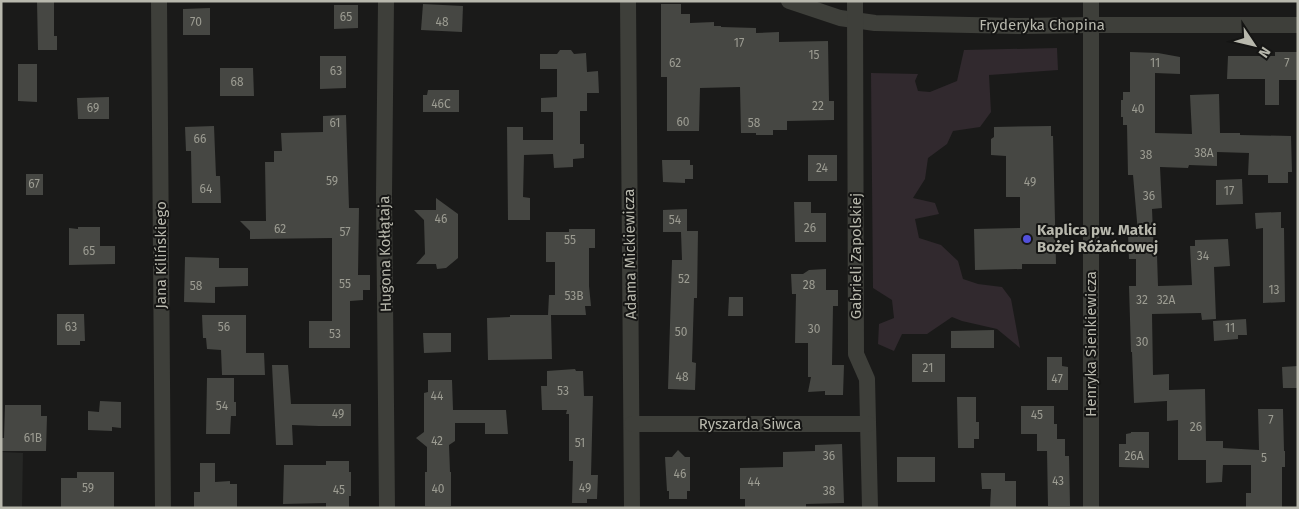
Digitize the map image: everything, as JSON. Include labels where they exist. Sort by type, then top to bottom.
[{"type":"street","name":"Jana Kilińskiego","points":[[159,1],[163,508]]},
{"type":"street","name":"Hugona Kołłątaja","points":[[386,1],[384,195],[387,508]]},
{"type":"street","name":"Adama Mickiewicza","points":[[628,1],[632,508]]},
{"type":"street","name":"Fryderyka Chopina","points":[[789,1],[840,18],[875,23],[1020,26],[1298,25]]},
{"type":"street","name":"Gabrieli Zapolskiej","points":[[855,1],[856,354],[867,379],[870,508]]},
{"type":"street","name":"Henryka Sienkiewicza","points":[[1091,1],[1092,508]]},
{"type":"street","name":"Ryszarda Siwca","points":[[632,424],[868,424]]},
{"type":"shaded area","points":[[1057,48],[1058,70],[989,75],[991,112],[980,127],[953,131],[947,144],[928,158],[925,179],[913,198],[935,203],[939,214],[915,219],[919,238],[941,245],[958,261],[963,279],[978,284],[1002,287],[1011,299],[1020,348],[997,329],[952,317],[927,334],[902,334],[894,351],[878,344],[879,324],[894,318],[892,300],[873,288],[871,73],[918,74],[915,81],[918,91],[930,92],[957,81],[964,50]]},
{"type":"shaded area","points":[[1,452],[23,453],[22,508],[1,508]]},
{"type":"building","points":[[37,1],[54,1],[54,36],[57,36],[57,50],[38,50]]},
{"type":"building","points":[[423,4],[463,6],[462,32],[421,30]]},
{"type":"building","points":[[661,4],[681,4],[681,14],[690,14],[690,23],[714,22],[714,26],[721,27],[756,28],[756,33],[779,32],[779,42],[828,41],[829,101],[834,101],[834,120],[787,121],[787,130],[773,130],[773,135],[741,133],[740,87],[700,88],[699,131],[667,131],[667,77],[661,77]]},
{"type":"building","points":[[334,5],[358,5],[358,28],[334,29]]},
{"type":"building","points":[[210,8],[210,35],[183,35],[183,9]]},
{"type":"building","points":[[560,50],[571,50],[574,54],[586,53],[587,72],[598,71],[599,93],[587,93],[587,111],[580,111],[580,144],[584,144],[584,158],[573,159],[573,167],[554,168],[553,154],[524,155],[523,197],[530,198],[530,220],[508,220],[507,127],[523,127],[523,140],[553,140],[553,112],[541,112],[541,98],[557,97],[557,69],[540,69],[540,54],[557,54]]},
{"type":"building","points":[[1130,52],[1158,53],[1180,57],[1180,74],[1155,73],[1155,133],[1192,134],[1190,95],[1219,94],[1220,133],[1291,136],[1292,172],[1288,172],[1288,183],[1268,183],[1268,175],[1248,175],[1249,153],[1217,152],[1217,166],[1160,167],[1162,208],[1152,209],[1154,256],[1157,255],[1158,286],[1192,285],[1190,246],[1195,246],[1195,240],[1228,239],[1230,266],[1214,267],[1216,319],[1202,320],[1201,313],[1152,314],[1153,375],[1169,374],[1169,390],[1205,389],[1206,441],[1223,441],[1223,448],[1259,450],[1258,409],[1283,409],[1285,467],[1282,467],[1282,508],[1246,508],[1246,493],[1251,493],[1251,465],[1223,465],[1222,482],[1206,483],[1206,460],[1178,460],[1178,420],[1167,421],[1167,401],[1134,403],[1129,286],[1136,286],[1136,259],[1129,259],[1128,233],[1138,233],[1133,175],[1128,175],[1127,125],[1123,125],[1123,117],[1121,117],[1123,92],[1130,92]]},
{"type":"building","points":[[1275,52],[1298,52],[1298,80],[1279,80],[1279,105],[1265,105],[1265,79],[1227,79],[1228,56],[1275,56]]},
{"type":"building","points":[[320,56],[346,56],[346,88],[320,89]]},
{"type":"building","points":[[18,64],[37,64],[37,102],[18,101]]},
{"type":"building","points":[[220,68],[253,68],[254,96],[220,96]]},
{"type":"building","points":[[428,90],[459,90],[459,112],[423,112],[423,95],[427,95]]},
{"type":"building","points":[[109,97],[109,119],[78,119],[77,98]]},
{"type":"building","points":[[346,115],[349,208],[359,208],[358,275],[370,275],[370,290],[363,290],[363,300],[350,301],[350,348],[309,348],[309,321],[332,321],[332,238],[250,239],[250,231],[240,221],[266,221],[265,162],[274,162],[274,151],[282,151],[281,133],[323,132],[323,116]]},
{"type":"building","points":[[214,126],[216,176],[220,176],[221,203],[192,203],[191,151],[186,151],[185,127]]},
{"type":"building","points":[[1051,126],[1051,136],[1053,136],[1056,264],[1022,264],[1022,269],[975,270],[974,229],[1020,228],[1020,197],[1006,197],[1006,156],[991,155],[991,139],[994,137],[994,127]]},
{"type":"building","points":[[808,155],[837,155],[837,181],[808,181]]},
{"type":"building","points":[[662,160],[690,160],[690,165],[693,165],[693,179],[685,179],[685,183],[663,182]]},
{"type":"building","points":[[26,174],[43,174],[43,195],[26,195]]},
{"type":"building","points":[[1242,179],[1243,204],[1216,205],[1216,180]]},
{"type":"building","points":[[436,198],[458,214],[458,258],[446,268],[437,269],[436,264],[416,264],[425,254],[424,220],[414,210],[436,210]]},
{"type":"building","points":[[794,202],[811,202],[811,213],[826,213],[826,242],[795,242]]},
{"type":"building","points":[[687,209],[687,231],[698,231],[697,298],[694,298],[692,362],[696,363],[695,390],[668,389],[672,260],[682,260],[681,232],[663,232],[663,210]]},
{"type":"building","points":[[1281,212],[1281,228],[1284,228],[1285,302],[1263,303],[1263,228],[1256,229],[1255,213]]},
{"type":"building","points":[[78,227],[100,227],[100,246],[115,246],[115,264],[69,265],[69,228],[78,229]]},
{"type":"building","points":[[569,229],[595,229],[595,248],[589,248],[591,306],[585,306],[586,315],[548,315],[549,295],[555,295],[555,262],[546,262],[546,232],[569,232]]},
{"type":"building","points":[[185,257],[219,258],[219,268],[248,268],[248,286],[215,287],[215,303],[184,302]]},
{"type":"building","points":[[826,269],[826,290],[838,290],[838,306],[833,306],[832,365],[844,365],[843,395],[825,395],[825,391],[808,392],[811,377],[808,377],[808,343],[795,343],[796,294],[792,294],[791,274],[803,274],[809,270]]},
{"type":"building","points":[[729,297],[743,297],[743,316],[728,316]]},
{"type":"building","points":[[57,314],[84,314],[85,341],[80,341],[80,345],[57,345]]},
{"type":"building","points":[[202,315],[246,315],[246,353],[264,353],[265,375],[222,375],[221,350],[207,349],[206,338],[203,338]]},
{"type":"building","points":[[510,315],[551,315],[552,359],[488,360],[487,318],[510,317]]},
{"type":"building","points":[[1246,319],[1247,335],[1238,335],[1238,339],[1214,341],[1213,321]]},
{"type":"building","points":[[994,330],[994,348],[951,348],[951,331]]},
{"type":"building","points":[[423,333],[451,333],[451,352],[424,353]]},
{"type":"building","points":[[912,354],[945,354],[945,382],[912,382]]},
{"type":"building","points":[[1047,357],[1062,357],[1062,366],[1068,367],[1068,390],[1047,390]]},
{"type":"building","points":[[272,365],[288,365],[291,404],[351,404],[351,426],[292,425],[293,445],[276,445]]},
{"type":"building","points":[[1298,366],[1298,388],[1283,388],[1282,367]]},
{"type":"building","points":[[575,369],[576,371],[583,371],[584,396],[593,396],[591,475],[598,475],[597,499],[587,499],[587,503],[572,503],[573,461],[569,461],[569,414],[566,414],[567,410],[542,410],[541,386],[547,386],[547,371]]},
{"type":"building","points":[[207,378],[234,378],[236,416],[231,416],[230,434],[206,434]]},
{"type":"building","points":[[428,380],[452,380],[453,410],[506,410],[508,434],[485,434],[485,423],[455,423],[455,441],[449,445],[451,506],[425,506],[427,447],[416,438],[424,432],[424,393],[428,392]]},
{"type":"building","points":[[957,397],[976,397],[976,422],[979,422],[979,439],[974,439],[974,448],[958,448]]},
{"type":"building","points":[[100,401],[121,402],[121,428],[112,427],[112,431],[88,430],[88,411],[99,412]]},
{"type":"building","points":[[5,405],[41,405],[41,416],[47,416],[46,451],[1,451],[1,438],[4,438]]},
{"type":"building","points":[[1021,406],[1054,406],[1054,424],[1057,424],[1057,439],[1065,439],[1065,456],[1069,456],[1070,506],[1048,506],[1047,451],[1037,451],[1037,434],[1021,434]]},
{"type":"building","points":[[1131,432],[1149,432],[1149,468],[1119,467],[1119,444],[1126,444],[1126,434]]},
{"type":"building","points":[[842,444],[844,503],[806,504],[806,508],[745,508],[745,499],[740,499],[740,468],[783,467],[783,452],[815,451],[815,445]]},
{"type":"building","points":[[678,450],[685,457],[690,457],[690,491],[687,491],[687,499],[669,499],[665,457],[672,457]]},
{"type":"building","points":[[897,457],[935,457],[935,482],[897,482]]},
{"type":"building","points":[[326,461],[349,461],[351,496],[349,496],[349,507],[326,508],[326,503],[283,504],[284,465],[326,465]]},
{"type":"building","points":[[200,463],[215,463],[215,482],[230,481],[230,484],[237,484],[237,508],[194,508],[194,492],[200,492]]},
{"type":"building","points":[[77,472],[114,472],[114,508],[61,508],[61,478],[77,478]]},
{"type":"building","points":[[981,473],[1005,473],[1005,481],[1016,481],[1016,508],[990,508],[991,489],[982,489]]},
{"type":"place","name":"Kaplica pw. Matki Bożej Różańcowej","points":[[1027,239]]}]
